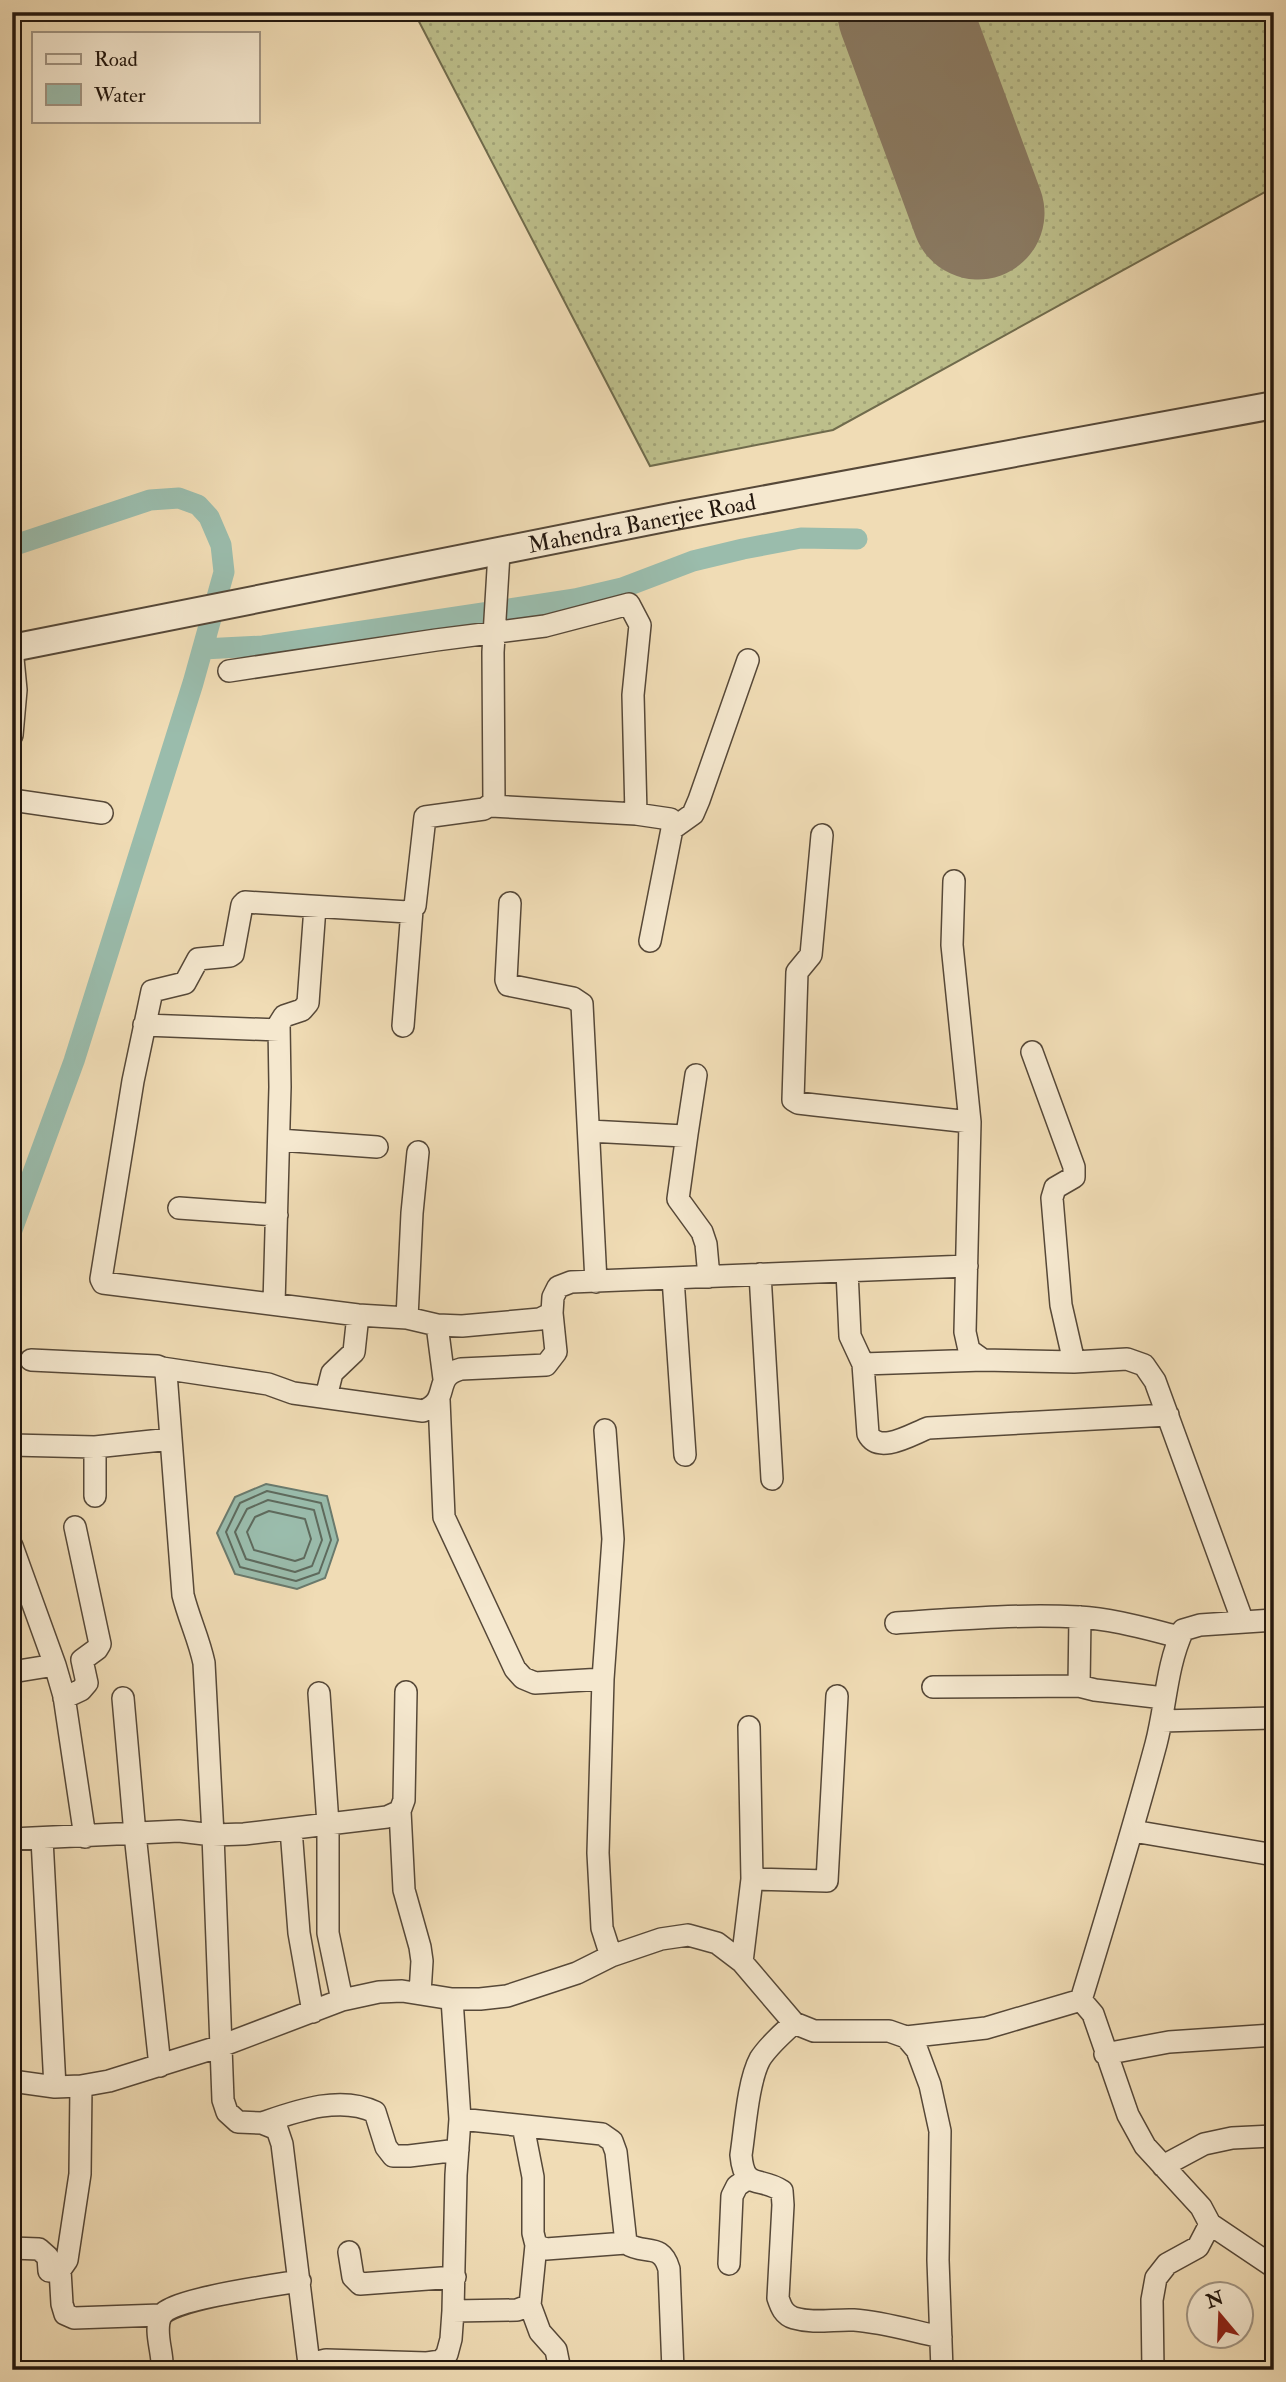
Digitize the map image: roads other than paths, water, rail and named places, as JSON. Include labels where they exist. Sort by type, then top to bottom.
[{"type":"street","name":"Mahendra Banerjee Road","points":[[12,648],[689,513],[1274,405]]},
{"type":"street","points":[[491,806],[495,796],[494,629],[499,553]]},
{"type":"street","points":[[229,671],[494,629],[545,626],[625,605],[632,607],[640,625],[632,703],[636,814]]},
{"type":"street","points":[[12,648],[16,690],[12,735]]},
{"type":"street","points":[[672,829],[693,814],[748,660]]},
{"type":"street","points":[[12,800],[102,813]]},
{"type":"street","points":[[403,1026],[412,910],[415,906],[425,817],[491,806],[636,814],[670,819],[672,829],[650,941]]},
{"type":"street","points":[[822,835],[811,955],[797,972],[793,1100],[798,1103],[970,1122]]},
{"type":"street","points":[[954,881],[952,945],[970,1122],[965,1332],[969,1350],[983,1360]]},
{"type":"street","points":[[412,910],[246,902],[242,905],[233,954],[198,959],[185,983],[152,991],[101,1279],[103,1283],[358,1315],[407,1318],[438,1325],[462,1326],[540,1319],[552,1313]]},
{"type":"street","points":[[510,903],[506,980],[508,985],[511,988],[573,998],[582,1004],[596,1282]]},
{"type":"street","points":[[274,1304],[278,1215],[280,1019],[302,1010],[308,1003],[315,907]]},
{"type":"street","points":[[144,1025],[279,1030]]},
{"type":"street","points":[[1032,1052],[1074,1167],[1074,1177],[1055,1188],[1052,1198],[1061,1305],[1074,1362]]},
{"type":"street","points":[[696,1075],[678,1199],[702,1232],[706,1244],[709,1277]]},
{"type":"street","points":[[589,1132],[680,1137],[687,1133]]},
{"type":"street","points":[[279,1140],[377,1147]]},
{"type":"street","points":[[407,1318],[418,1152]]},
{"type":"street","points":[[180,1208],[278,1215]]},
{"type":"street","points":[[31,1360],[162,1368],[268,1384],[293,1393],[423,1411],[433,1407],[450,1372],[461,1369],[546,1365],[556,1352],[553,1297],[558,1287],[571,1282],[967,1266]]},
{"type":"street","points":[[847,1271],[850,1336],[863,1364],[868,1434],[871,1440],[877,1443],[893,1442],[928,1428],[1167,1415]]},
{"type":"street","points":[[760,1274],[772,1479]]},
{"type":"street","points":[[673,1279],[685,1455]]},
{"type":"street","points":[[326,1397],[332,1373],[354,1352],[358,1315]]},
{"type":"street","points":[[438,1325],[444,1517],[515,1669],[523,1678],[536,1684],[603,1679]]},
{"type":"street","points":[[863,1364],[1127,1359],[1144,1365],[1155,1381],[1243,1622]]},
{"type":"street","points":[[162,1368],[166,1373],[183,1595],[188,1619],[199,1640],[204,1663],[223,2100],[227,2112],[238,2122],[262,2123],[277,2129],[282,2144],[308,2367],[326,2360],[441,2365],[447,2354],[451,2339],[455,2277],[460,2119],[453,1999]]},
{"type":"street","points":[[605,1430],[613,1539],[603,1679],[598,1853],[602,1928],[611,1956]]},
{"type":"street","points":[[12,1445],[95,1447],[171,1439]]},
{"type":"street","points":[[95,1447],[95,1496]]},
{"type":"street","points":[[65,1698],[87,1683],[82,1660],[97,1650],[100,1644],[75,1527]]},
{"type":"street","points":[[12,1546],[65,1698],[85,1837]]},
{"type":"street","points":[[896,1623],[1003,1617],[1080,1617],[1107,1620],[1180,1637]]},
{"type":"street","points":[[1079,1686],[1080,1617]]},
{"type":"street","points":[[1081,2000],[1133,1831],[1162,1721],[1164,1698],[1182,1630],[1200,1625],[1274,1620]]},
{"type":"street","points":[[12,1672],[55,1665]]},
{"type":"street","points":[[933,1687],[1079,1686],[1164,1698]]},
{"type":"street","points":[[406,1692],[404,1800],[400,1811],[404,1890],[421,1954],[420,1993]]},
{"type":"street","points":[[319,1693],[328,1824],[328,1933],[330,1953],[342,2000]]},
{"type":"street","points":[[752,1879],[827,1881],[837,1696]]},
{"type":"street","points":[[122,1698],[160,2066]]},
{"type":"street","points":[[1162,1721],[1274,1718]]},
{"type":"street","points":[[742,1962],[752,1879],[749,1727]]},
{"type":"street","points":[[12,1839],[179,1831],[213,1835],[387,1817],[400,1811]]},
{"type":"street","points":[[291,1829],[296,1914],[313,2012]]},
{"type":"street","points":[[1133,1831],[1274,1855]]},
{"type":"street","points":[[42,1839],[55,2087]]},
{"type":"street","points":[[12,2081],[55,2087],[109,2081],[221,2046],[342,2000],[379,1992],[402,1991],[453,1999],[507,1996],[577,1973],[611,1956],[661,1938],[688,1935],[717,1943],[742,1962],[794,2023],[814,2031],[889,2031],[906,2037],[986,2028],[1081,2000]]},
{"type":"street","points":[[1081,2000],[1093,2014],[1128,2115],[1145,2146],[1201,2207],[1210,2224],[1274,2267]]},
{"type":"street","points":[[794,2023],[770,2046],[760,2060],[754,2075],[741,2155],[742,2168],[747,2179],[773,2185],[782,2191],[778,2298],[782,2311],[792,2318],[820,2322],[870,2322],[941,2337]]},
{"type":"street","points":[[1105,2054],[1169,2042],[1274,2035]]},
{"type":"street","points":[[906,2037],[917,2050],[930,2085],[940,2131],[938,2260],[942,2370]]},
{"type":"street","points":[[81,2086],[80,2174],[67,2260],[60,2270],[65,2314],[75,2318],[161,2315]]},
{"type":"street","points":[[262,2123],[303,2109],[362,2105],[375,2112],[386,2147],[393,2156],[409,2157],[458,2150]]},
{"type":"street","points":[[460,2119],[602,2134],[611,2141],[616,2152],[626,2243]]},
{"type":"street","points":[[523,2126],[533,2177],[533,2233],[536,2245],[530,2305],[540,2333],[556,2350],[560,2370]]},
{"type":"street","points":[[1163,2166],[1204,2144],[1232,2138],[1274,2136]]},
{"type":"street","points":[[729,2264],[732,2196],[737,2186],[747,2179]]},
{"type":"street","points":[[1153,2370],[1152,2300],[1156,2278],[1167,2264],[1198,2246],[1210,2224]]},
{"type":"street","points":[[536,2245],[546,2249],[626,2243],[634,2249],[656,2250],[666,2258],[669,2269],[673,2370]]},
{"type":"street","points":[[12,2248],[39,2249],[48,2258],[49,2270],[60,2270]]},
{"type":"street","points":[[349,2252],[353,2277],[360,2284],[455,2277]]},
{"type":"street","points":[[162,2370],[158,2324],[161,2315],[170,2308],[234,2291],[300,2281]]},
{"type":"street","points":[[453,2311],[517,2310],[530,2305]]},
{"type":"water","points":[[266,1484],[327,1496],[338,1540],[325,1578],[297,1589],[235,1574],[217,1533],[235,1497]]},
{"type":"waterway","points":[[12,546],[150,500],[179,498],[198,505],[209,517],[221,545],[224,572],[193,683],[74,1061],[12,1230]]},
{"type":"waterway","points":[[203,649],[263,646],[575,599],[622,588],[693,561],[743,549],[801,538],[857,539]]}]
